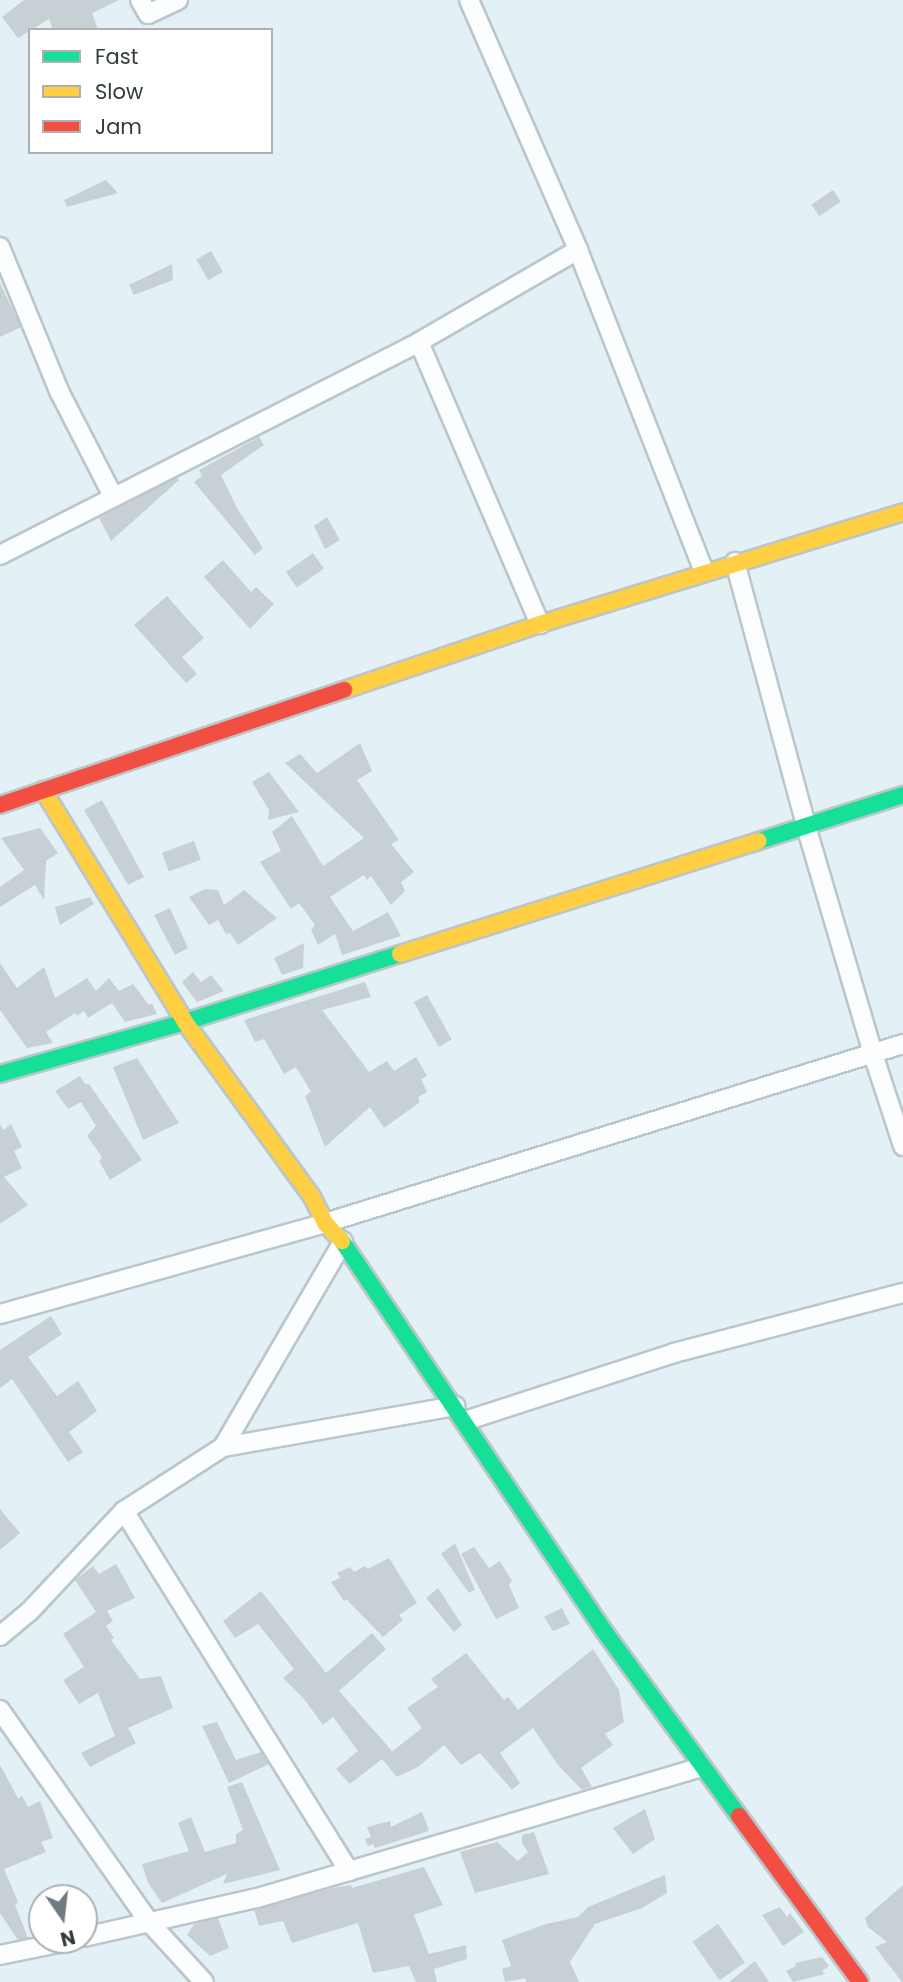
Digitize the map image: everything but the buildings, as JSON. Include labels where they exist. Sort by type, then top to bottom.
[{"type":"street","points":[[140,0],[148,14],[178,0]]},
{"type":"street","points":[[469,0],[578,250],[704,571]]},
{"type":"street","points":[[0,247],[60,393],[113,496]]},
{"type":"street","points":[[0,555],[419,342],[578,250]]},
{"type":"street","points":[[419,342],[540,624]]},
{"type":"street","points":[[0,805],[540,624],[704,571],[903,512]]},
{"type":"street","points":[[735,562],[806,826],[903,1146]]},
{"type":"street","points":[[43,790],[185,1022],[312,1197],[326,1223],[343,1242],[460,1413],[604,1630],[701,1767],[860,1982]]},
{"type":"street","points":[[0,1074],[185,1022],[903,795]]},
{"type":"street","points":[[0,1314],[326,1223],[903,1044]]},
{"type":"street","points":[[223,1447],[343,1242]]},
{"type":"street","points":[[0,1636],[29,1612],[124,1510],[223,1447],[460,1413],[903,1293]]},
{"type":"street","points":[[124,1510],[349,1871]]},
{"type":"street","points":[[0,1710],[149,1922],[204,1982]]},
{"type":"street","points":[[98,1934],[257,1898],[701,1767]]},
{"type":"street","points":[[0,1955],[28,1949]]},
{"type":"traffic: fast","points":[[759,841],[903,795]]},
{"type":"traffic: fast","points":[[0,1074],[185,1022],[400,954]]},
{"type":"traffic: fast","points":[[342,1241],[604,1631],[739,1816]]},
{"type":"traffic: slow","points":[[344,690],[540,624],[903,512]]},
{"type":"traffic: slow","points":[[43,790],[185,1022],[312,1197],[325,1223],[342,1241]]},
{"type":"traffic: slow","points":[[400,954],[759,841]]},
{"type":"traffic: jam","points":[[0,805],[344,690]]},
{"type":"traffic: jam","points":[[739,1816],[860,1982]]}]
